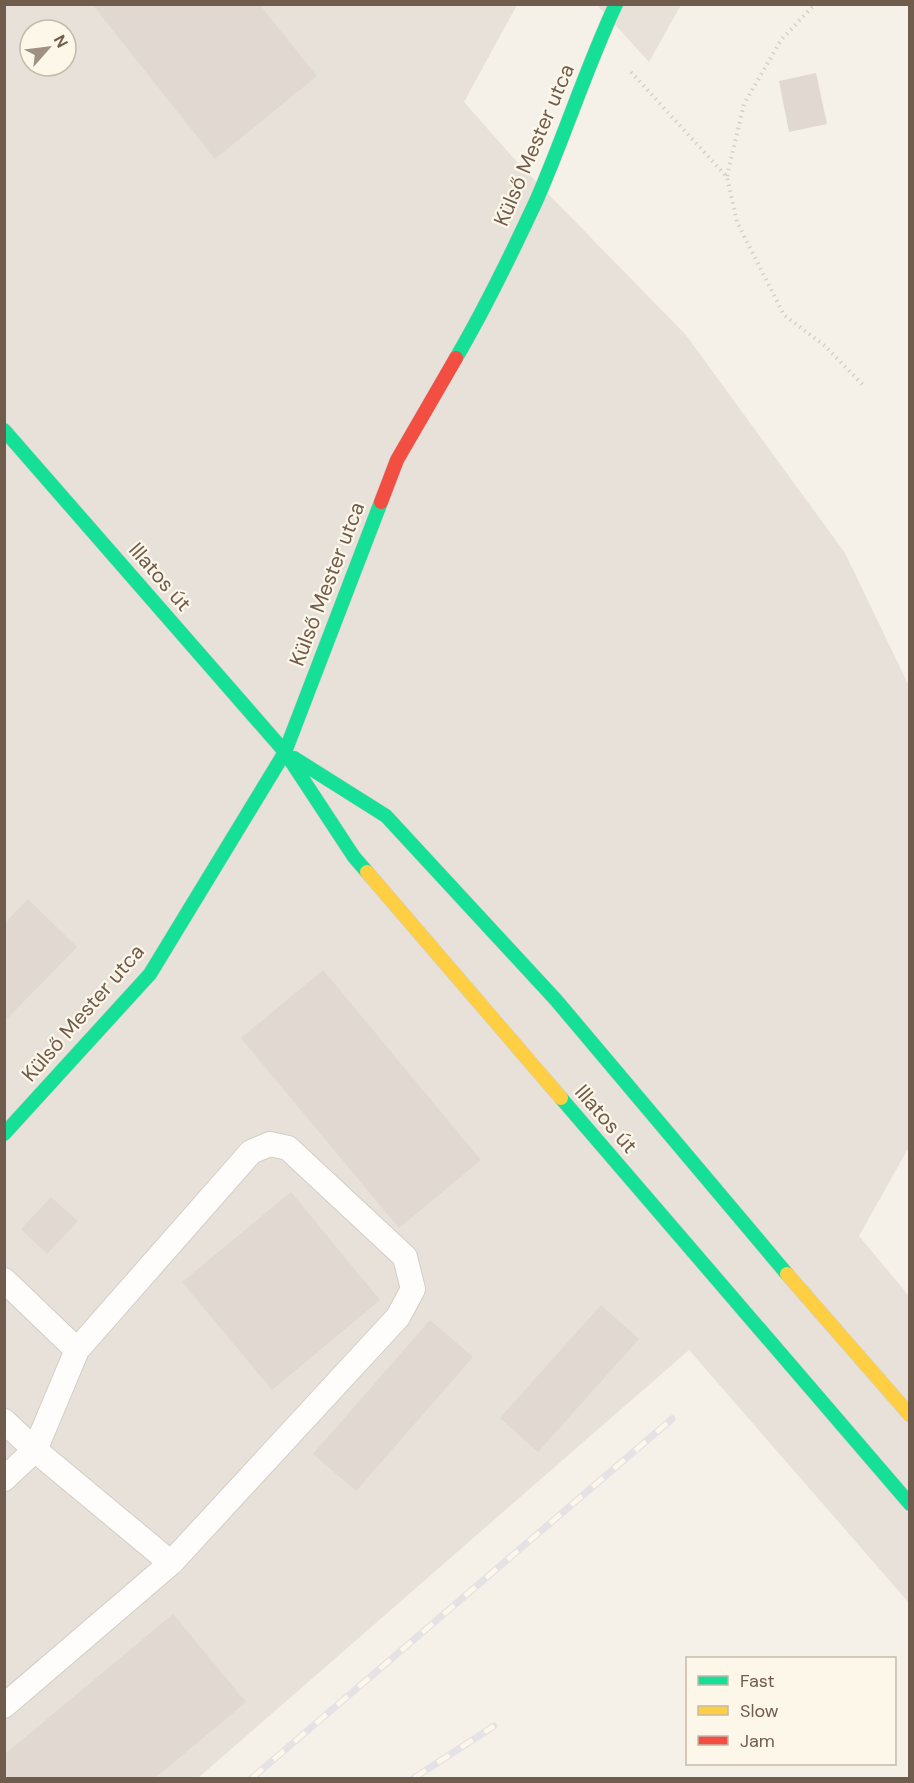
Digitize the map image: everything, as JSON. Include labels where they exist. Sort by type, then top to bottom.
[{"type":"street","name":"Külső Mester utca","points":[[4,1134],[150,974],[285,752],[397,460],[476,324],[537,198],[600,38],[616,4]]},
{"type":"street","name":"Illatos út","points":[[4,430],[285,752],[354,857],[909,1504]]},
{"type":"street","name":"Illatos út","points":[[285,752],[386,816],[556,1000],[747,1228],[909,1415]]},
{"type":"lane","points":[[4,1479],[35,1450],[77,1350],[251,1152],[270,1144],[288,1148],[405,1257],[412,1289],[398,1317],[171,1563],[4,1706]]},
{"type":"lane","points":[[4,1280],[77,1350]]},
{"type":"lane","points":[[4,1421],[35,1450],[171,1563]]},
{"type":"path","points":[[815,4],[781,40],[744,104],[727,177],[737,222],[784,315],[825,346],[863,385]]},
{"type":"path","points":[[600,38],[727,177]]},
{"type":"shaded area","points":[[5,5],[517,5],[464,102],[518,163],[686,335],[845,553],[909,686],[909,1147],[859,1236],[909,1296],[909,1603],[689,1350],[198,1778],[5,1778]]},
{"type":"shaded area","points":[[597,5],[681,5],[649,62]]},
{"type":"building","points":[[92,4],[259,4],[317,76],[215,159]]},
{"type":"building","points":[[816,73],[827,124],[789,132],[779,81]]},
{"type":"building","points":[[28,899],[77,947],[4,1022],[4,924]]},
{"type":"building","points":[[323,970],[481,1160],[399,1228],[241,1038]]},
{"type":"building","points":[[291,1192],[380,1300],[272,1390],[182,1282]]},
{"type":"building","points":[[51,1197],[78,1221],[47,1254],[21,1229]]},
{"type":"building","points":[[601,1305],[639,1339],[538,1452],[500,1418]]},
{"type":"building","points":[[430,1320],[473,1357],[356,1491],[313,1454]]},
{"type":"building","points":[[173,1614],[246,1702],[155,1778],[4,1778],[4,1755]]},
{"type":"railway","points":[[252,1778],[672,1419]]},
{"type":"railway","points":[[414,1778],[494,1726]]},
{"type":"traffic: fast","points":[[456,358],[498,280],[537,199],[616,4]]},
{"type":"traffic: fast","points":[[4,430],[285,752],[354,857],[367,872]]},
{"type":"traffic: fast","points":[[4,1134],[150,974],[285,752],[381,502]]},
{"type":"traffic: fast","points":[[294,758],[386,816],[556,1000],[787,1274]]},
{"type":"traffic: fast","points":[[561,1098],[910,1504]]},
{"type":"traffic: slow","points":[[367,872],[561,1098]]},
{"type":"traffic: slow","points":[[787,1274],[910,1415]]},
{"type":"traffic: jam","points":[[381,502],[397,460],[456,358]]}]
